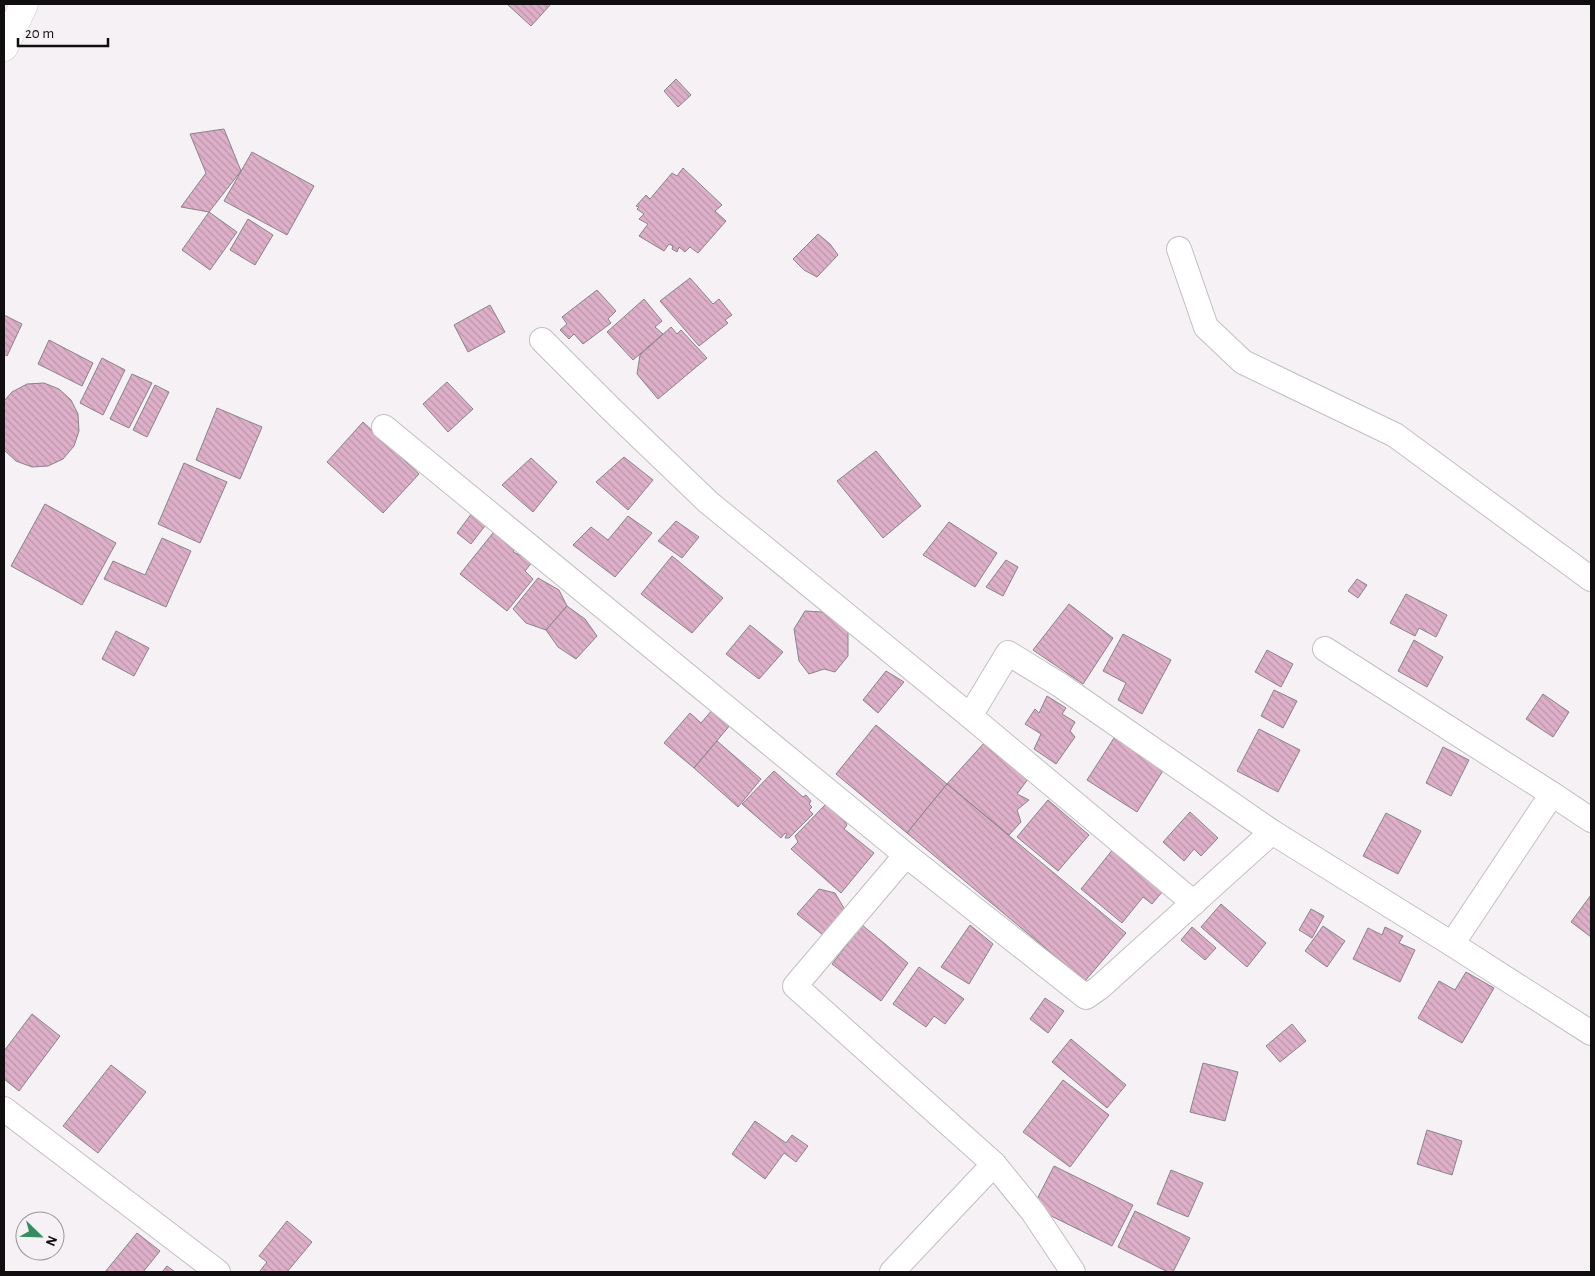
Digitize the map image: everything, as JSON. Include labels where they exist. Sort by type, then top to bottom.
[{"type":"street","points":[[4,47],[24,4]]},
{"type":"street","points":[[1179,249],[1206,327],[1243,362],[1395,434],[1591,579]]},
{"type":"street","points":[[542,340],[708,502],[970,716],[1194,903]]},
{"type":"street","points":[[384,427],[906,855],[1086,997],[1100,988],[1272,832]]},
{"type":"street","points":[[1325,649],[1591,820]]},
{"type":"street","points":[[970,716],[1008,653],[1060,685],[1272,832],[1591,1033]]},
{"type":"street","points":[[1452,944],[1552,794]]},
{"type":"street","points":[[906,855],[795,986],[994,1164],[1033,1212],[1074,1272]]},
{"type":"street","points":[[4,1109],[218,1272]]},
{"type":"street","points":[[892,1272],[994,1164]]},
{"type":"building","points":[[507,4],[551,4],[531,26]]},
{"type":"building","points":[[676,79],[691,95],[678,107],[664,91]]},
{"type":"building","points":[[224,129],[241,171],[209,212],[181,207],[206,173],[190,134]]},
{"type":"building","points":[[252,152],[314,186],[287,235],[224,201]]},
{"type":"building","points":[[683,168],[722,205],[715,211],[726,221],[698,253],[690,247],[685,252],[679,247],[677,252],[669,244],[664,251],[639,236],[648,224],[639,219],[644,214],[636,206],[646,195],[650,199],[672,173],[677,176]]},
{"type":"building","points":[[209,212],[237,232],[210,270],[182,250]]},
{"type":"building","points":[[248,219],[273,235],[255,265],[230,250]]},
{"type":"building","points":[[818,234],[830,244],[838,255],[817,277],[804,270],[793,259]]},
{"type":"building","points":[[690,278],[713,304],[719,299],[732,315],[725,320],[728,323],[699,346],[660,301]]},
{"type":"building","points":[[597,290],[616,311],[608,319],[611,323],[583,344],[574,334],[569,339],[560,330],[567,324],[562,317]]},
{"type":"building","points":[[644,299],[662,321],[655,327],[663,334],[633,360],[607,332]]},
{"type":"building","points":[[490,305],[505,332],[468,352],[454,325]]},
{"type":"building","points":[[4,315],[22,324],[7,356],[4,354]]},
{"type":"building","points":[[671,327],[677,334],[681,330],[707,358],[658,399],[637,374],[640,355]]},
{"type":"building","points":[[49,340],[93,363],[82,386],[38,364]]},
{"type":"building","points":[[102,358],[125,370],[103,415],[80,403]]},
{"type":"building","points":[[132,374],[152,383],[129,428],[110,419]]},
{"type":"building","points":[[447,382],[473,409],[448,432],[423,404]]},
{"type":"building","points":[[44,383],[59,389],[71,400],[78,414],[79,431],[74,446],[63,459],[48,466],[32,467],[16,461],[4,450],[4,401],[12,392],[27,384]]},
{"type":"building","points":[[155,385],[169,392],[147,437],[133,430]]},
{"type":"building","points":[[217,408],[262,427],[240,479],[196,460]]},
{"type":"building","points":[[363,422],[419,474],[383,513],[327,462]]},
{"type":"building","points":[[876,451],[921,506],[883,538],[837,481]]},
{"type":"building","points":[[624,457],[653,480],[628,510],[596,482]]},
{"type":"building","points":[[531,458],[557,482],[533,512],[502,485]]},
{"type":"building","points":[[184,463],[227,482],[200,543],[158,524]]},
{"type":"building","points":[[45,504],[116,543],[82,605],[11,566]]},
{"type":"building","points":[[472,513],[488,522],[471,544],[457,533]]},
{"type":"building","points":[[628,516],[652,533],[615,577],[573,545],[591,527],[608,540]]},
{"type":"building","points":[[676,521],[699,537],[682,558],[658,541]]},
{"type":"building","points":[[949,522],[997,553],[975,587],[923,555]]},
{"type":"building","points":[[493,533],[507,538],[519,546],[513,552],[533,561],[525,571],[533,579],[507,611],[460,574]]},
{"type":"building","points":[[162,538],[191,551],[166,607],[104,579],[113,561],[145,575]]},
{"type":"building","points":[[672,556],[723,598],[692,633],[641,594]]},
{"type":"building","points":[[1006,560],[1018,567],[1003,596],[986,587]]},
{"type":"building","points":[[538,578],[559,590],[567,606],[546,630],[526,623],[513,609]]},
{"type":"building","points":[[1357,579],[1367,585],[1358,598],[1348,591]]},
{"type":"building","points":[[1406,594],[1447,615],[1436,637],[1419,628],[1415,636],[1390,623]]},
{"type":"building","points":[[1069,604],[1113,638],[1083,684],[1033,650]]},
{"type":"building","points":[[567,606],[585,619],[597,636],[576,659],[558,647],[546,630]]},
{"type":"building","points":[[805,611],[840,613],[848,632],[848,656],[835,672],[824,669],[809,674],[799,661],[794,629]]},
{"type":"building","points":[[750,625],[783,652],[759,679],[726,654]]},
{"type":"building","points":[[116,631],[149,648],[134,676],[102,659]]},
{"type":"building","points":[[1123,634],[1171,660],[1142,714],[1118,700],[1126,683],[1103,671]]},
{"type":"building","points":[[1414,640],[1443,657],[1427,687],[1398,671]]},
{"type":"building","points":[[1267,650],[1293,664],[1281,687],[1255,672]]},
{"type":"building","points":[[886,671],[904,682],[878,713],[863,700]]},
{"type":"building","points":[[1274,690],[1297,701],[1283,728],[1261,716]]},
{"type":"building","points":[[1543,694],[1569,712],[1553,737],[1526,719]]},
{"type":"building","points":[[1047,696],[1066,708],[1062,714],[1075,722],[1070,731],[1075,737],[1056,764],[1034,749],[1041,734],[1025,724],[1035,709],[1039,713]]},
{"type":"building","points":[[713,709],[731,724],[694,768],[664,743],[690,713],[701,723]]},
{"type":"building","points":[[876,725],[947,784],[907,833],[836,774]]},
{"type":"building","points":[[1259,729],[1300,750],[1278,792],[1237,771]]},
{"type":"building","points":[[1114,738],[1164,769],[1137,812],[1087,780]]},
{"type":"building","points":[[717,741],[761,779],[738,807],[694,768]]},
{"type":"building","points":[[985,742],[1028,779],[1017,794],[1029,800],[1017,810],[1021,822],[1009,835],[947,784]]},
{"type":"building","points":[[1443,747],[1469,760],[1451,796],[1426,783]]},
{"type":"building","points":[[774,771],[803,797],[806,795],[811,801],[809,804],[812,807],[809,810],[813,814],[789,838],[785,838],[787,834],[785,833],[781,838],[742,804]]},
{"type":"building","points":[[947,784],[1126,933],[1085,981],[907,833]]},
{"type":"building","points":[[1048,800],[1089,835],[1058,871],[1017,837]]},
{"type":"building","points":[[825,805],[840,814],[847,825],[844,829],[874,853],[841,893],[791,849],[798,842],[795,836]]},
{"type":"building","points":[[1190,812],[1218,838],[1201,856],[1194,849],[1184,861],[1163,842]]},
{"type":"building","points":[[1386,813],[1421,831],[1398,874],[1363,856]]},
{"type":"building","points":[[1118,843],[1168,885],[1152,904],[1143,897],[1122,923],[1081,889]]},
{"type":"building","points":[[819,889],[835,893],[845,910],[823,935],[797,914]]},
{"type":"building","points":[[1591,895],[1591,937],[1571,922]]},
{"type":"building","points":[[1221,904],[1266,943],[1247,967],[1201,927]]},
{"type":"building","points":[[1311,909],[1324,916],[1312,938],[1299,930]]},
{"type":"building","points":[[862,925],[908,963],[881,1001],[832,964]]},
{"type":"building","points":[[970,925],[993,944],[969,984],[941,967]]},
{"type":"building","points":[[1323,926],[1345,941],[1327,967],[1305,951]]},
{"type":"building","points":[[1192,927],[1216,948],[1205,960],[1181,940]]},
{"type":"building","points":[[1385,927],[1403,936],[1399,943],[1415,950],[1400,982],[1353,959],[1368,928],[1382,935]]},
{"type":"building","points":[[919,967],[964,999],[945,1024],[934,1016],[926,1027],[893,1004]]},
{"type":"building","points":[[1466,972],[1494,988],[1462,1043],[1418,1018],[1439,981],[1455,990]]},
{"type":"building","points":[[1045,998],[1064,1011],[1048,1033],[1030,1019]]},
{"type":"building","points":[[32,1014],[60,1036],[19,1091],[4,1079],[4,1051]]},
{"type":"building","points":[[1292,1024],[1306,1041],[1280,1062],[1266,1046]]},
{"type":"building","points":[[1071,1039],[1126,1085],[1107,1108],[1052,1062]]},
{"type":"building","points":[[1203,1063],[1238,1072],[1225,1121],[1190,1112]]},
{"type":"building","points":[[111,1065],[146,1092],[98,1153],[63,1126]]},
{"type":"building","points":[[1063,1080],[1109,1115],[1070,1167],[1023,1132]]},
{"type":"building","points":[[755,1121],[786,1143],[792,1135],[808,1146],[796,1162],[784,1153],[765,1179],[732,1154]]},
{"type":"building","points":[[1427,1130],[1462,1141],[1452,1175],[1417,1164]]},
{"type":"building","points":[[1054,1166],[1133,1205],[1112,1246],[1033,1207]]},
{"type":"building","points":[[1171,1170],[1203,1183],[1188,1217],[1157,1204]]},
{"type":"building","points":[[1135,1211],[1190,1238],[1173,1272],[1168,1272],[1118,1247]]},
{"type":"building","points":[[287,1221],[312,1242],[287,1272],[261,1272],[267,1262],[259,1256]]},
{"type":"building","points":[[137,1233],[160,1251],[143,1272],[105,1272]]},
{"type":"building","points":[[167,1266],[175,1272],[162,1272]]}]
